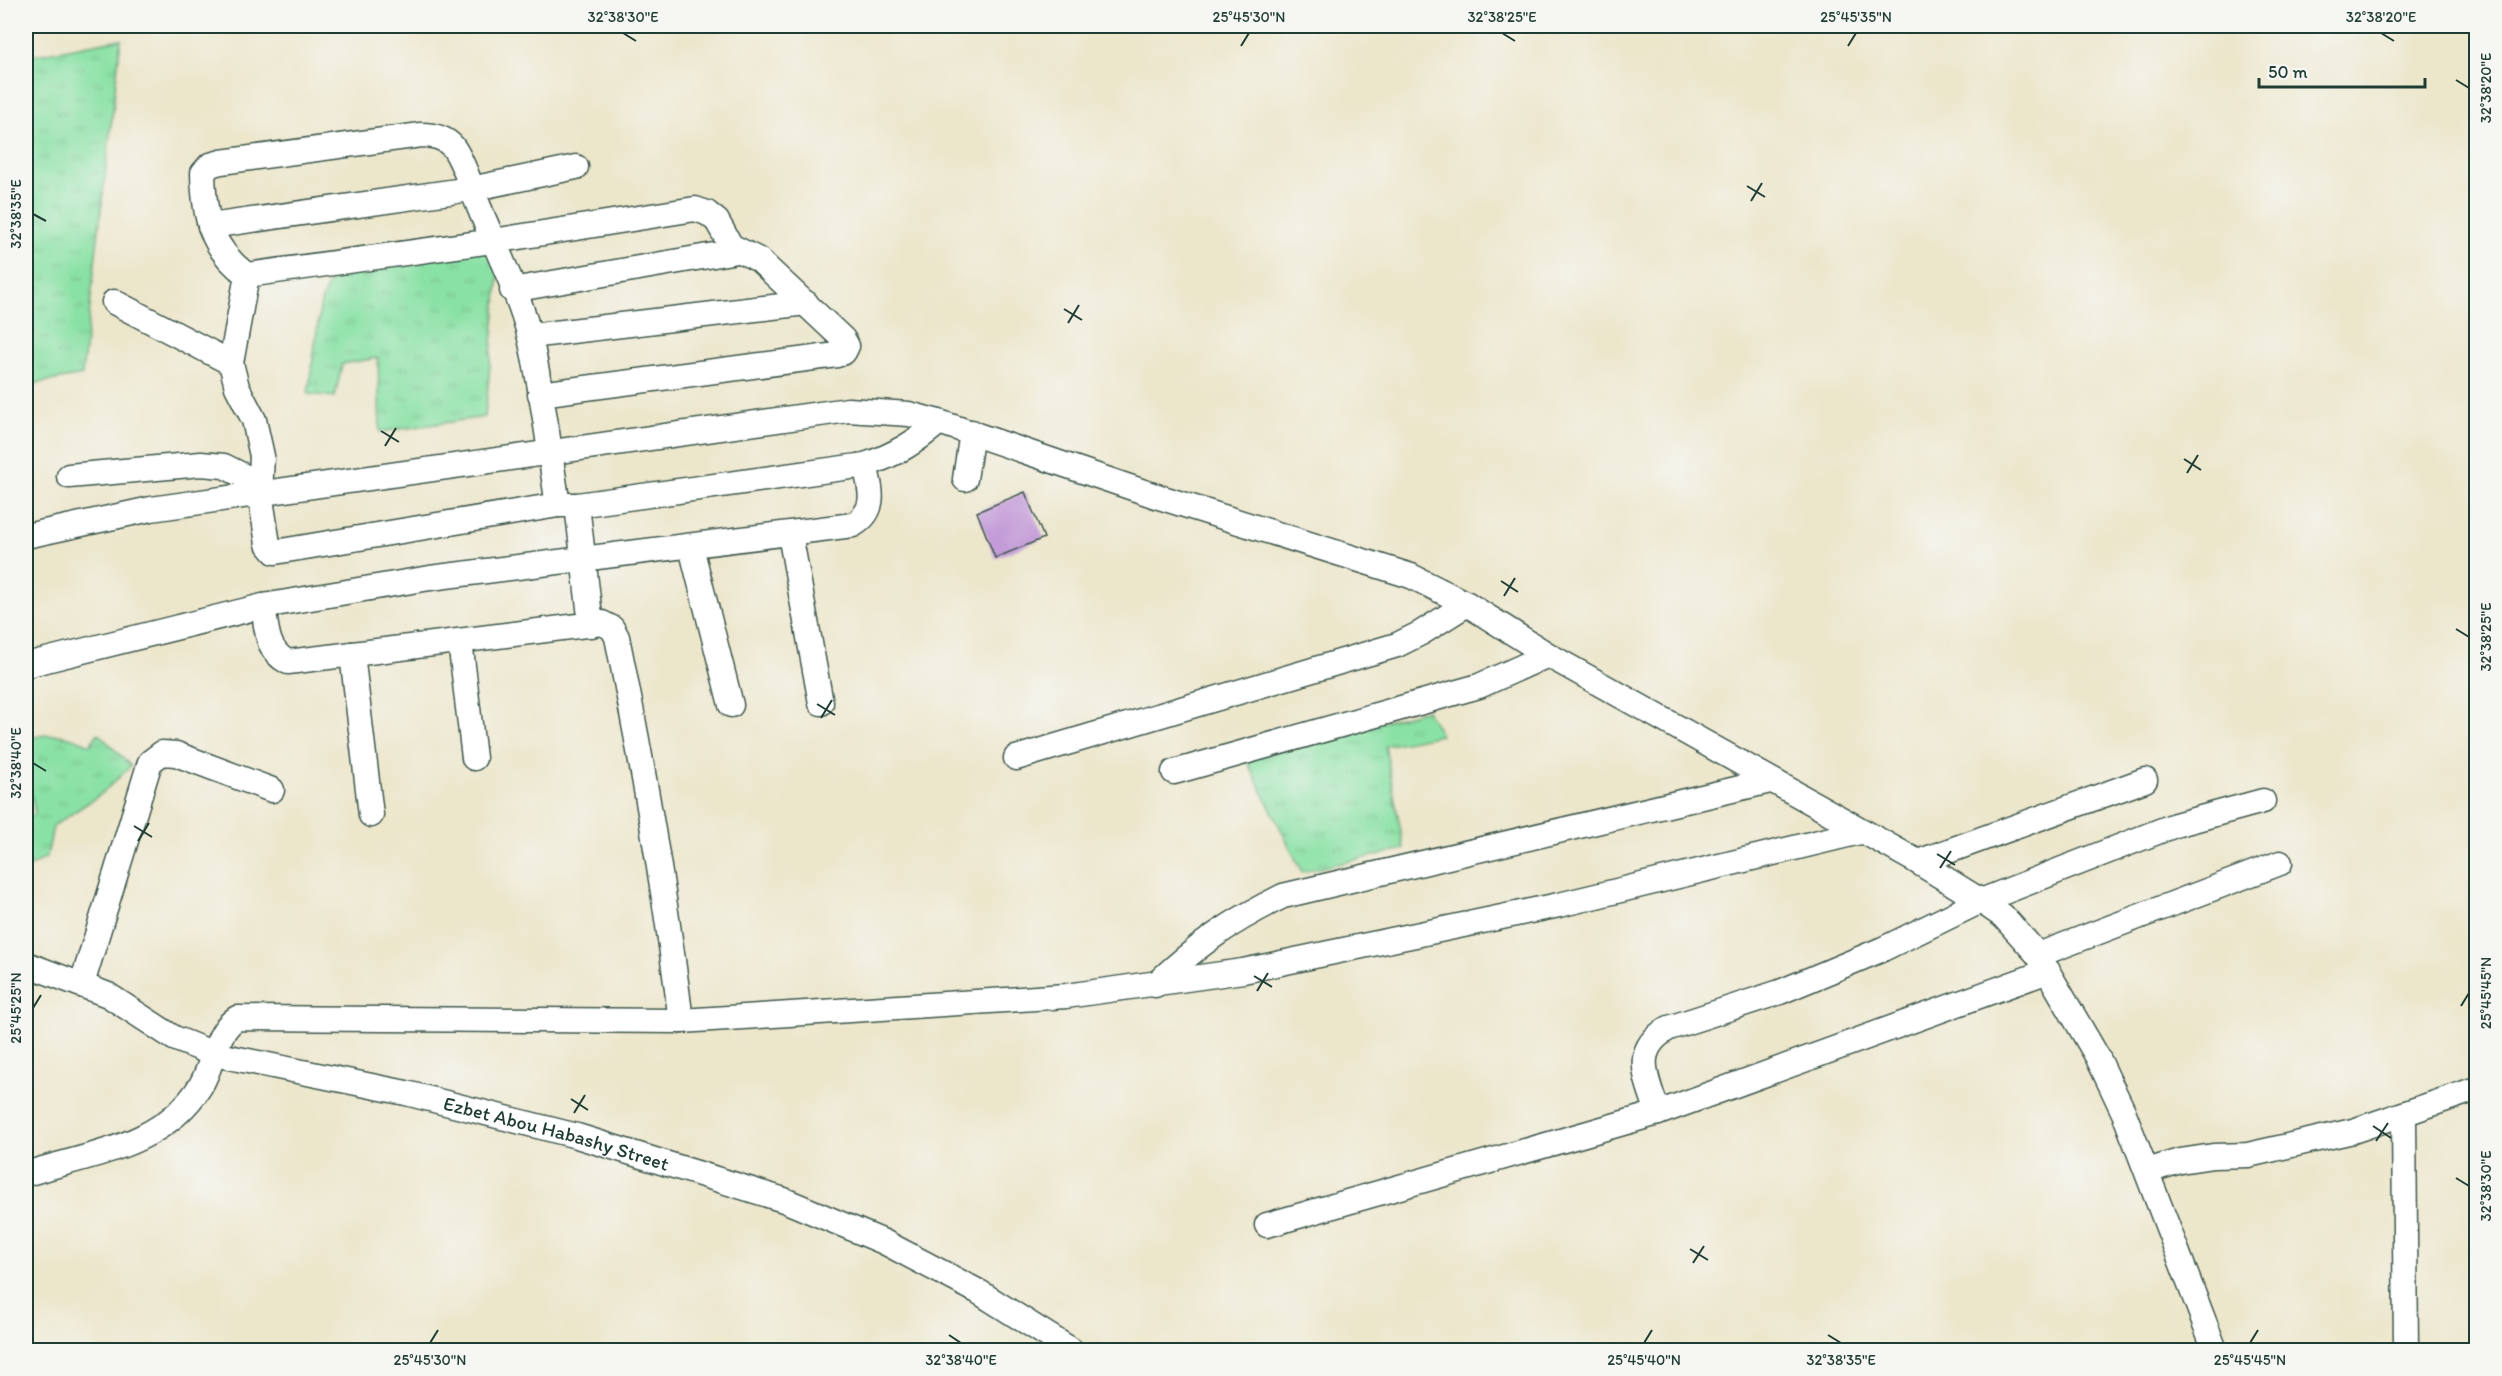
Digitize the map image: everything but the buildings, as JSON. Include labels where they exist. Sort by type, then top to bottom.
[{"type":"street","points":[[591,625],[583,559],[550,452],[530,336],[493,242],[454,148],[445,140],[433,135],[232,160],[210,165],[204,173],[210,226],[217,245],[230,262],[247,275],[493,242],[695,209],[707,213],[717,221],[737,251]]},
{"type":"street","points":[[210,226],[471,189],[576,167]]},
{"type":"street","points":[[512,290],[737,251],[759,260],[843,339],[846,345],[844,352],[540,394]]},
{"type":"street","points":[[247,275],[231,363],[237,387],[254,420],[262,456],[260,493],[268,544],[275,552],[568,505],[865,465],[892,456],[918,441],[939,422]]},
{"type":"street","points":[[114,302],[231,363]]},
{"type":"street","points":[[530,336],[806,303]]},
{"type":"street","points":[[26,536],[151,509],[848,410],[909,414],[939,422],[1153,495],[1411,576],[1467,604],[1548,655],[1860,832],[1918,862],[1981,901],[2015,928],[2043,963],[2097,1056],[2146,1171],[2215,1350]]},
{"type":"street","points":[[965,479],[972,432]]},
{"type":"street","points":[[69,476],[201,464],[224,466],[244,476],[260,493]]},
{"type":"street","points":[[26,665],[263,606],[430,578],[853,525],[863,519],[870,509],[872,497],[865,465]]},
{"type":"street","points":[[790,534],[821,703]]},
{"type":"street","points":[[691,547],[730,705]]},
{"type":"street","points":[[1016,758],[1397,645],[1445,620],[1467,604]]},
{"type":"street","points":[[263,606],[270,646],[277,656],[288,662],[602,623],[612,628],[617,637],[653,823],[681,1021]]},
{"type":"street","points":[[460,641],[474,758]]},
{"type":"street","points":[[352,654],[371,815]]},
{"type":"street","points":[[1174,772],[1479,686],[1548,655]]},
{"type":"street","points":[[82,984],[150,762],[162,753],[176,754],[272,790]]},
{"type":"street","points":[[1918,862],[2145,780]]},
{"type":"street","points":[[1155,985],[1193,949],[1236,919],[1283,896],[1770,781]]},
{"type":"street","points":[[1658,1113],[1645,1071],[1644,1052],[1654,1037],[1670,1028],[1780,992],[1832,971],[1981,901],[2175,825],[2263,801]]},
{"type":"street","points":[[26,1174],[115,1149],[149,1135],[178,1113],[201,1085],[228,1023],[237,1017],[681,1021],[976,1003],[1155,985],[1243,971],[1559,905],[1860,832]]},
{"type":"street","points":[[1267,1225],[1658,1113],[2043,963],[2280,863]]},
{"type":"street","name":"Ezbet Abou Habashy Street","points":[[26,964],[82,984],[125,1004],[174,1038],[214,1054],[406,1093],[577,1136],[784,1200],[884,1242],[970,1287],[1071,1350]]},
{"type":"street","points":[[2146,1171],[2180,1161],[2213,1156],[2248,1155],[2301,1144],[2404,1116],[2476,1089]]},
{"type":"street","points":[[2404,1116],[2406,1350]]},
{"type":"green space","points":[[121,39],[82,375],[26,385],[26,57]]},
{"type":"green space","points":[[502,240],[485,417],[380,432],[378,358],[342,364],[335,397],[308,394],[321,302],[331,278]]},
{"type":"green space","points":[[1427,710],[1441,735],[1385,746],[1404,849],[1302,872],[1246,759]]},
{"type":"green space","points":[[98,733],[131,766],[100,795],[53,826],[47,857],[26,869],[26,820],[35,813],[29,785],[26,783],[26,740],[43,735],[58,735],[74,738],[90,745]]}]
